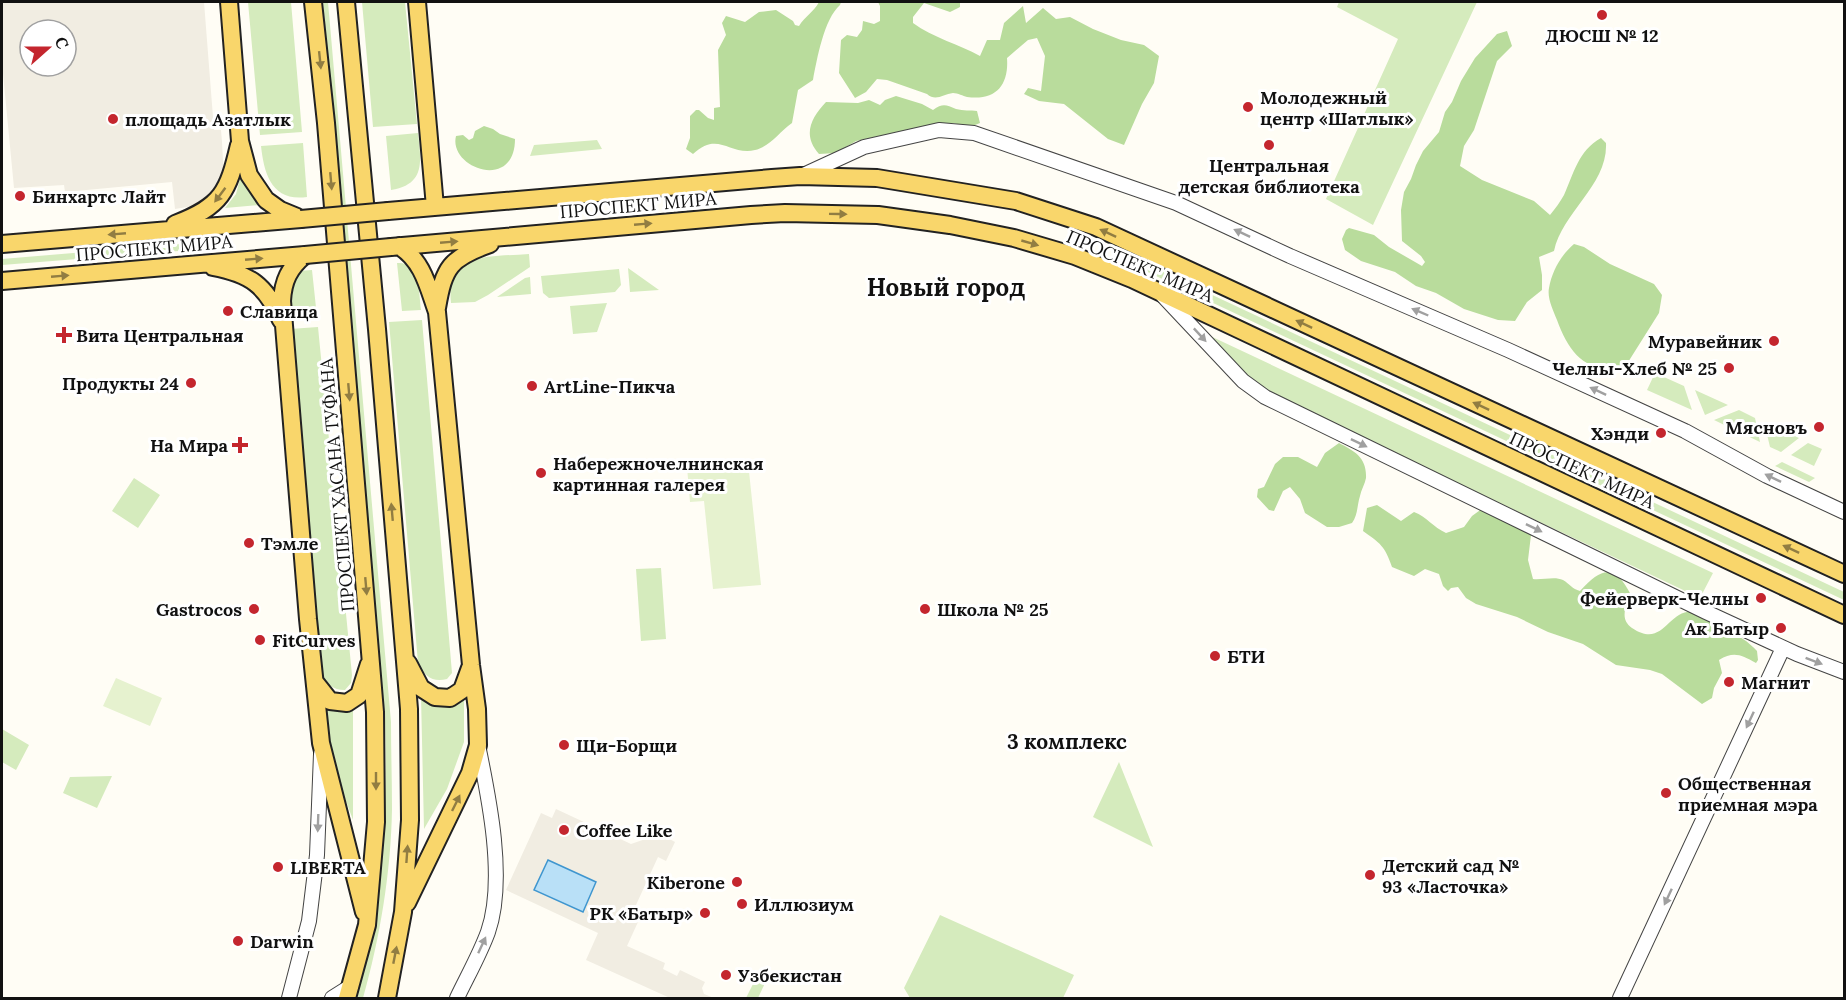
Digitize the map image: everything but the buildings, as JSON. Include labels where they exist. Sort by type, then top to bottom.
[{"type":"main road","points":[[229,2],[240,141],[249,175],[266,200],[280,210],[301,219]]},
{"type":"main road","name":"ПРОСПЕКТ ХАСАНА ТУФАНА","points":[[313,2],[327,134],[375,712],[376,822],[367,925],[349,992]]},
{"type":"main road","points":[[346,2],[409,709],[410,820],[403,912],[387,999]]},
{"type":"main road","points":[[417,2],[435,207]]},
{"type":"main road","points":[[159,231],[206,211],[218,200],[231,178],[240,141]]},
{"type":"main road","name":"ПРОСПЕКТ МИРА","points":[[2,244],[800,176],[877,178],[1016,201],[1096,227],[1845,574]]},
{"type":"main road","name":"ПРОСПЕКТ МИРА","points":[[2,281],[762,214],[878,215],[950,225],[1014,238],[1075,256],[1132,279],[1845,615]]},
{"type":"main road","points":[[436,312],[447,272],[457,258],[514,236]]},
{"type":"main road","points":[[395,247],[407,251],[419,265],[436,312],[477,709],[478,745],[470,773],[403,912]]},
{"type":"main road","points":[[305,255],[294,264],[286,277],[283,289],[283,325],[315,681],[321,743],[367,925]]},
{"type":"main road","points":[[201,265],[229,270],[254,280],[269,296],[283,325]]},
{"type":"main road","points":[[404,654],[421,688],[435,697],[450,698],[462,690],[471,665]]},
{"type":"main road","points":[[315,681],[330,701],[347,704],[359,695],[371,657]]},
{"type":"street","points":[[800,176],[864,147],[939,130],[974,133],[1176,203],[1290,256],[1508,350],[1675,426],[1767,476],[1845,512]]},
{"type":"street","points":[[1159,293],[1243,381],[1265,397],[1784,648],[1845,672]]},
{"type":"street","points":[[1620,999],[1784,648]]},
{"type":"street","points":[[289,999],[309,921],[317,855],[321,743]]},
{"type":"street","points":[[457,999],[488,931],[494,902],[496,861],[489,798],[478,745]]},
{"type":"street","points":[[332,999],[349,992]]},
{"type":"green space","points":[[248,2],[291,2],[302,132],[260,135]]},
{"type":"green space","points":[[323,2],[328,2],[391,722],[392,809],[387,881],[375,952],[363,998],[357,998],[366,964],[382,861],[385,721]]},
{"type":"green space","points":[[362,2],[405,2],[417,124],[373,127]]},
{"type":"green space","points":[[819,2],[841,2],[825,29],[813,80],[798,90],[792,123],[770,142],[755,150],[738,150],[717,144],[702,147],[693,154],[686,149],[690,138],[690,116],[699,110],[714,120],[714,108],[720,107],[718,50],[726,35],[722,23],[726,16],[745,22],[759,12],[776,10],[799,26]]},
{"type":"green space","points":[[878,2],[960,2],[960,7],[950,12],[924,3],[913,17],[913,23],[929,33],[980,56],[987,40],[1000,40],[1004,23],[1023,6],[1026,23],[1043,8],[1056,19],[1070,17],[1121,40],[1144,45],[1159,56],[1154,83],[1124,145],[1108,139],[1064,104],[1039,101],[1024,94],[1028,88],[1041,91],[1045,56],[1037,38],[1028,40],[1007,58],[1006,76],[999,89],[993,94],[977,98],[953,93],[933,97],[887,80],[877,79],[866,92],[855,98],[839,73],[841,40],[847,35],[857,37],[862,30],[863,21],[874,24],[880,21]]},
{"type":"green space","points":[[1339,2],[1477,2],[1373,225],[1326,199],[1398,39],[1337,7]]},
{"type":"green space","points":[[1507,31],[1512,46],[1497,61],[1474,130],[1464,146],[1460,166],[1482,180],[1534,201],[1550,215],[1564,195],[1587,149],[1601,138],[1606,143],[1605,158],[1593,185],[1566,224],[1554,251],[1539,257],[1542,290],[1527,302],[1515,321],[1498,320],[1464,309],[1436,293],[1416,286],[1395,272],[1361,261],[1345,250],[1342,239],[1349,228],[1374,235],[1389,247],[1422,266],[1425,262],[1421,256],[1402,241],[1401,210],[1404,192],[1423,151],[1439,132],[1445,112],[1475,58],[1497,34]]},
{"type":"green space","points":[[896,96],[933,110],[944,105],[959,110],[977,111],[980,123],[970,127],[953,123],[917,128],[856,141],[836,153],[819,154],[814,147],[810,127],[816,114],[826,102],[858,103],[869,100],[880,105],[885,100]]},
{"type":"green space","points":[[484,126],[515,139],[512,155],[505,165],[494,170],[471,165],[456,147],[456,136],[463,135],[469,140],[473,138],[475,131]]},
{"type":"green space","points":[[418,133],[420,162],[416,177],[402,187],[391,190],[386,136]]},
{"type":"green space","points":[[597,140],[602,149],[530,156],[534,145]]},
{"type":"green space","points":[[303,143],[307,197],[285,195],[272,184],[268,176],[261,146]]},
{"type":"green space","points":[[241,175],[248,191],[260,205],[225,208],[236,194]]},
{"type":"green space","points":[[228,240],[233,243],[229,247],[2,265],[2,259]]},
{"type":"green space","points":[[1574,244],[1654,284],[1662,295],[1659,313],[1625,367],[1600,368],[1581,359],[1562,332],[1551,304],[1549,288],[1558,264]]},
{"type":"green space","points":[[529,254],[530,267],[488,295],[475,302],[451,303],[451,286],[455,274],[463,265],[486,257]]},
{"type":"green space","points":[[1125,254],[1844,592],[1844,600],[1122,260]]},
{"type":"green space","points":[[397,263],[405,264],[414,273],[419,288],[421,310],[402,311]]},
{"type":"green space","points":[[628,268],[659,290],[630,292]]},
{"type":"green space","points":[[619,269],[621,285],[615,292],[549,298],[543,293],[541,276]]},
{"type":"green space","points":[[312,270],[317,317],[290,319],[288,289],[298,271]]},
{"type":"green space","points":[[530,277],[531,294],[497,297],[525,278]]},
{"type":"green space","points":[[607,303],[597,332],[573,334],[570,306]]},
{"type":"green space","points":[[422,320],[452,673],[447,679],[442,680],[430,677],[423,672],[418,663],[389,322]]},
{"type":"green space","points":[[318,327],[352,675],[351,683],[345,690],[330,686],[320,674],[290,329]]},
{"type":"green space","points":[[1206,334],[1713,573],[1700,598],[1259,389]]},
{"type":"green space","points":[[1655,373],[1684,386],[1692,410],[1647,390]]},
{"type":"green space","points":[[1695,390],[1728,405],[1705,415]]},
{"type":"green space","points":[[1739,410],[1755,418],[1760,442],[1714,420]]},
{"type":"green space","points":[[1764,422],[1799,438],[1781,452],[1770,447]]},
{"type":"green space","points":[[1339,443],[1362,460],[1366,471],[1352,523],[1339,527],[1327,527],[1305,513],[1300,499],[1290,487],[1283,491],[1274,511],[1269,510],[1257,497],[1258,489],[1264,487],[1275,464],[1283,457],[1298,457],[1317,467],[1325,453]]},
{"type":"green space","points":[[1808,443],[1822,449],[1814,466],[1791,455]]},
{"type":"green space","points":[[748,462],[761,585],[713,589],[704,501],[690,502],[687,467]]},
{"type":"green space","points":[[1782,462],[1815,478],[1809,482],[1775,466]]},
{"type":"green space","points":[[134,478],[160,495],[138,528],[112,511]]},
{"type":"green space","points":[[1377,505],[1401,521],[1414,512],[1446,533],[1464,527],[1472,516],[1483,508],[1525,526],[1531,535],[1528,560],[1533,579],[1560,579],[1580,591],[1595,577],[1608,572],[1614,574],[1631,595],[1625,617],[1632,628],[1652,634],[1678,615],[1696,612],[1704,616],[1716,629],[1740,637],[1747,642],[1757,651],[1758,660],[1756,663],[1742,656],[1733,655],[1719,660],[1722,673],[1714,688],[1712,698],[1702,704],[1662,674],[1616,665],[1583,644],[1548,632],[1517,617],[1476,604],[1466,598],[1458,587],[1448,591],[1443,586],[1439,574],[1425,569],[1414,576],[1392,567],[1381,546],[1363,531],[1367,508]]},
{"type":"green space","points":[[661,568],[666,639],[641,641],[636,569]]},
{"type":"green space","points":[[116,678],[162,698],[150,726],[103,706]]},
{"type":"green space","points":[[464,695],[464,742],[447,789],[424,829],[421,696]]},
{"type":"green space","points":[[320,701],[353,705],[353,820],[325,745]]},
{"type":"green space","points":[[2,729],[29,745],[16,770],[2,762]]},
{"type":"green space","points":[[1119,762],[1153,847],[1093,817]]},
{"type":"green space","points":[[112,776],[97,808],[63,793],[70,777]]},
{"type":"green space","points":[[940,915],[1074,975],[1063,998],[910,998],[904,988]]},
{"type":"green space","points":[[758,974],[767,979],[758,998],[746,998]]},
{"type":"shaded area","name":"площадь Азатлык","points":[[2,2],[204,2],[214,130],[221,130],[222,142],[224,179],[219,192],[199,205],[175,209],[172,182],[65,192],[64,185],[14,188],[2,63]]},
{"type":"shaded area","points":[[556,809],[631,844],[660,834],[675,842],[666,861],[658,857],[630,918],[638,922],[627,946],[665,963],[663,969],[677,976],[680,970],[705,982],[702,988],[704,994],[714,998],[670,998],[586,960],[598,933],[506,890],[541,813],[552,818]]},
{"type":"water","points":[[548,860],[596,882],[583,912],[534,890]]},
{"type":"place","name":"ДЮСШ № 12","points":[[1602,15]]},
{"type":"place","name":"Молодежный центр «Шатлык»","points":[[1248,107]]},
{"type":"place","name":"площадь Азатлык","points":[[113,119]]},
{"type":"place","name":"Центральная детская библиотека","points":[[1269,145]]},
{"type":"place","name":"Бинхартс Лайт","points":[[20,196]]},
{"type":"place","name":"Славица","points":[[228,311]]},
{"type":"place","name":"Вита Центральная","points":[[64,335]]},
{"type":"place","name":"Муравейник","points":[[1774,341]]},
{"type":"place","name":"Челны-Хлеб № 25","points":[[1729,368]]},
{"type":"place","name":"Продукты 24","points":[[191,383]]},
{"type":"place","name":"ArtLine-Пикча","points":[[532,386]]},
{"type":"place","name":"Мясновъ","points":[[1819,427]]},
{"type":"place","name":"Хэнди","points":[[1661,433]]},
{"type":"place","name":"На Мира","points":[[240,445]]},
{"type":"place","name":"Набережночелнинская картинная галерея","points":[[541,473]]},
{"type":"place","name":"Тэмле","points":[[249,543]]},
{"type":"place","name":"Фейерверк-Челны","points":[[1761,598]]},
{"type":"place","name":"Gastrocos","points":[[254,609]]},
{"type":"place","name":"Школа № 25","points":[[925,609]]},
{"type":"place","name":"Ак Батыр","points":[[1781,628]]},
{"type":"place","name":"FitCurves","points":[[260,640]]},
{"type":"place","name":"БТИ","points":[[1215,656]]},
{"type":"place","name":"Магнит","points":[[1729,682]]},
{"type":"place","name":"Щи-Борщи","points":[[564,745]]},
{"type":"place","name":"Общественная приемная мэра","points":[[1666,793]]},
{"type":"place","name":"Coffee Like","points":[[564,830]]},
{"type":"place","name":"LIBERTA","points":[[278,867]]},
{"type":"place","name":"Детский сад № 93 «Ласточка»","points":[[1370,875]]},
{"type":"place","name":"Kiberone","points":[[737,882]]},
{"type":"place","name":"Иллюзиум","points":[[742,904]]},
{"type":"place","name":"РК «Батыр»","points":[[705,913]]},
{"type":"place","name":"Darwin","points":[[238,941]]},
{"type":"place","name":"Узбекистан","points":[[726,975]]},
{"type":"district","name":"Новый город","points":[[946,287]]},
{"type":"district","name":"3 комплекс","points":[[1067,741]]}]
